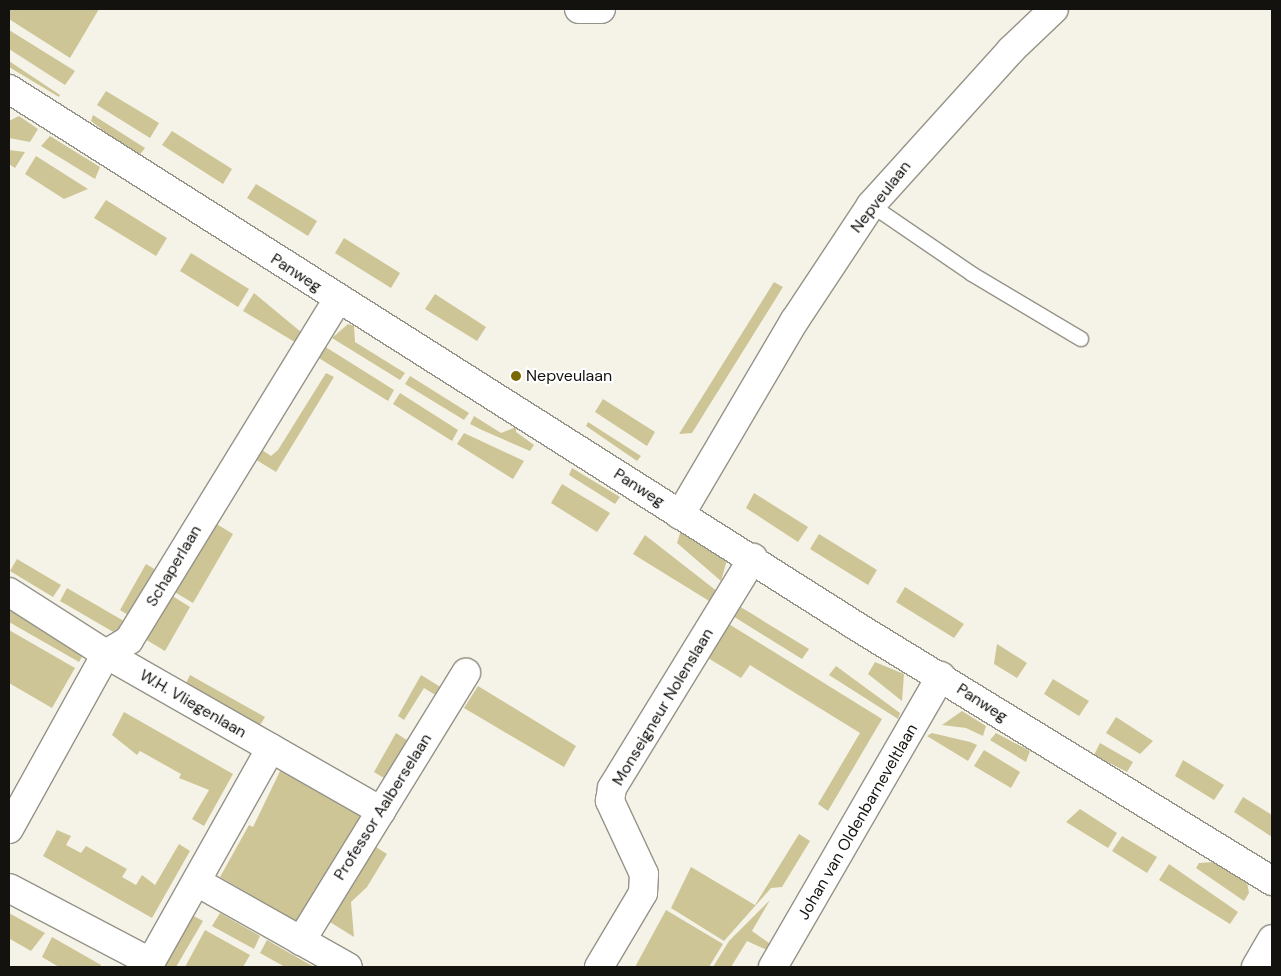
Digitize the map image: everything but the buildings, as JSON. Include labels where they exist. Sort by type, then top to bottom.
[{"type":"street","points":[[579,9],[601,9]]},
{"type":"street","name":"Nepveulaan","points":[[680,515],[795,320],[871,205],[1004,56],[1054,9]]},
{"type":"street","name":"Panweg","points":[[9,89],[680,515],[753,558],[1272,882]]},
{"type":"street","name":"Schaperlaan","points":[[9,829],[106,654],[129,640],[338,299]]},
{"type":"street","name":"Monseigneur Nolenslaan","points":[[599,967],[643,893],[644,874],[610,802],[612,788],[753,558]]},
{"type":"street","name":"W.H. Vliegenlaan","points":[[9,592],[106,654],[381,810]]},
{"type":"street","name":"Professor Aalberselaan","points":[[301,941],[466,674]]},
{"type":"street","name":"Johan van Oldenbarneveltlaan","points":[[773,967],[941,676]]},
{"type":"street","points":[[9,888],[149,965],[271,748]]},
{"type":"street","points":[[197,882],[348,967]]},
{"type":"street","points":[[1256,967],[1272,940]]},
{"type":"lane","points":[[871,205],[972,274],[1081,339]]},
{"type":"shaded area","points":[[9,9],[99,9],[70,58],[9,19]]},
{"type":"shaded area","points":[[9,30],[75,71],[65,85],[9,49]]},
{"type":"shaded area","points":[[9,61],[60,95],[59,97],[9,67]]},
{"type":"shaded area","points":[[106,91],[159,123],[150,138],[97,105]]},
{"type":"shaded area","points":[[93,115],[145,148],[138,157],[91,121]]},
{"type":"shaded area","points":[[19,116],[38,129],[30,142],[9,138],[9,121]]},
{"type":"shaded area","points":[[172,131],[232,169],[223,184],[162,145]]},
{"type":"shaded area","points":[[50,136],[100,167],[95,179],[41,146]]},
{"type":"shaded area","points":[[9,150],[25,152],[15,168],[9,164]]},
{"type":"shaded area","points":[[36,156],[88,189],[64,199],[25,174]]},
{"type":"shaded area","points":[[256,184],[317,221],[308,236],[247,198]]},
{"type":"shaded area","points":[[106,200],[167,238],[156,256],[94,218]]},
{"type":"shaded area","points":[[344,238],[400,273],[391,288],[335,253]]},
{"type":"shaded area","points":[[191,253],[249,289],[238,307],[180,271]]},
{"type":"shaded area","points":[[774,282],[783,287],[692,433],[679,434]]},
{"type":"shaded area","points":[[254,293],[301,332],[298,344],[243,311]]},
{"type":"shaded area","points":[[435,294],[486,327],[477,341],[425,309]]},
{"type":"shaded area","points":[[348,324],[354,326],[355,342],[405,373],[400,380],[332,338]]},
{"type":"shaded area","points":[[324,346],[394,390],[388,401],[314,355]]},
{"type":"shaded area","points":[[326,373],[334,377],[276,472],[250,456],[256,446],[271,456],[278,450]]},
{"type":"shaded area","points":[[410,376],[469,413],[464,420],[405,384]]},
{"type":"shaded area","points":[[400,393],[458,430],[452,441],[393,404]]},
{"type":"shaded area","points":[[603,399],[655,432],[647,446],[595,412]]},
{"type":"shaded area","points":[[474,416],[501,433],[516,427],[516,432],[534,445],[530,451],[482,430],[470,424]]},
{"type":"shaded area","points":[[588,422],[641,456],[637,461],[586,426]]},
{"type":"shaded area","points":[[464,433],[524,461],[513,479],[457,444]]},
{"type":"shaded area","points":[[572,468],[620,497],[615,504],[569,475]]},
{"type":"shaded area","points":[[562,484],[610,513],[597,532],[551,503]]},
{"type":"shaded area","points":[[754,493],[808,527],[798,542],[746,508]]},
{"type":"shaded area","points":[[210,520],[233,534],[193,603],[168,588]]},
{"type":"shaded area","points":[[681,530],[727,560],[721,581],[677,543]]},
{"type":"shaded area","points":[[819,534],[877,570],[868,585],[810,549]]},
{"type":"shaded area","points":[[645,535],[718,592],[714,604],[633,554]]},
{"type":"shaded area","points":[[17,559],[61,585],[53,597],[10,571]]},
{"type":"shaded area","points":[[146,564],[161,573],[133,618],[120,610]]},
{"type":"shaded area","points":[[905,587],[964,624],[954,638],[896,602]]},
{"type":"shaded area","points":[[67,588],[129,624],[122,637],[60,601]]},
{"type":"shaded area","points":[[166,592],[190,607],[165,651],[140,636]]},
{"type":"shaded area","points":[[739,606],[809,649],[802,659],[728,613]]},
{"type":"shaded area","points":[[9,608],[85,652],[79,662],[9,622]]},
{"type":"shaded area","points":[[724,621],[882,719],[828,811],[818,804],[860,733],[750,665],[741,678],[703,655]]},
{"type":"shaded area","points":[[9,630],[75,668],[52,708],[9,683]]},
{"type":"shaded area","points":[[997,644],[1027,663],[1017,678],[994,664]]},
{"type":"shaded area","points":[[875,662],[904,674],[902,701],[868,674]]},
{"type":"shaded area","points":[[836,666],[900,713],[898,719],[829,675]]},
{"type":"shaded area","points":[[190,675],[265,717],[260,725],[186,683]]},
{"type":"shaded area","points":[[421,675],[447,691],[442,699],[424,688],[404,720],[398,716]]},
{"type":"shaded area","points":[[1053,679],[1089,701],[1079,716],[1044,694]]},
{"type":"shaded area","points":[[478,686],[576,746],[564,767],[464,708]]},
{"type":"shaded area","points":[[962,711],[986,726],[983,736],[966,728],[942,725]]},
{"type":"shaded area","points":[[124,712],[233,774],[204,826],[192,819],[209,790],[179,778],[181,774],[140,751],[137,755],[112,735]]},
{"type":"shaded area","points":[[1116,717],[1153,741],[1140,754],[1106,733]]},
{"type":"shaded area","points":[[396,733],[413,744],[389,781],[374,772]]},
{"type":"shaded area","points":[[932,733],[977,745],[968,761],[927,736]]},
{"type":"shaded area","points":[[996,733],[1030,751],[1026,762],[990,740]]},
{"type":"shaded area","points":[[1100,743],[1133,762],[1127,772],[1094,755]]},
{"type":"shaded area","points":[[984,750],[1020,772],[1011,788],[974,766]]},
{"type":"shaded area","points":[[1183,760],[1224,785],[1214,800],[1175,776]]},
{"type":"shaded area","points":[[282,767],[367,816],[299,923],[220,877],[249,825],[253,827]]},
{"type":"shaded area","points":[[1243,797],[1272,815],[1272,837],[1234,812]]},
{"type":"shaded area","points":[[1080,809],[1117,833],[1108,848],[1066,822]]},
{"type":"shaded area","points":[[57,830],[71,836],[66,845],[81,853],[86,846],[127,869],[122,877],[136,885],[142,875],[155,885],[179,844],[190,851],[152,918],[43,856]]},
{"type":"shaded area","points":[[799,834],[810,841],[782,887],[771,888],[724,941],[671,908],[691,867],[755,905]]},
{"type":"shaded area","points":[[1122,836],[1157,857],[1147,873],[1112,851]]},
{"type":"shaded area","points":[[376,847],[387,854],[367,887],[351,902],[354,937],[330,922]]},
{"type":"shaded area","points":[[1214,862],[1247,882],[1249,893],[1244,901],[1196,868],[1199,863]]},
{"type":"shaded area","points":[[1169,864],[1238,912],[1230,924],[1159,880]]},
{"type":"shaded area","points":[[770,900],[752,931],[769,943],[767,950],[747,941],[731,967],[713,967],[729,941]]},
{"type":"shaded area","points":[[666,910],[723,944],[709,967],[635,967]]},
{"type":"shaded area","points":[[9,913],[45,933],[31,951],[10,939]]},
{"type":"shaded area","points":[[220,913],[260,936],[254,949],[212,926]]},
{"type":"shaded area","points":[[190,914],[203,921],[176,967],[159,967]]},
{"type":"shaded area","points":[[205,930],[250,955],[243,967],[185,967]]},
{"type":"shaded area","points":[[52,937],[101,965],[100,967],[59,967],[42,957]]},
{"type":"shaded area","points":[[267,940],[314,967],[285,967],[260,953]]},
{"type":"place","name":"Nepveulaan","points":[[516,376]]}]
